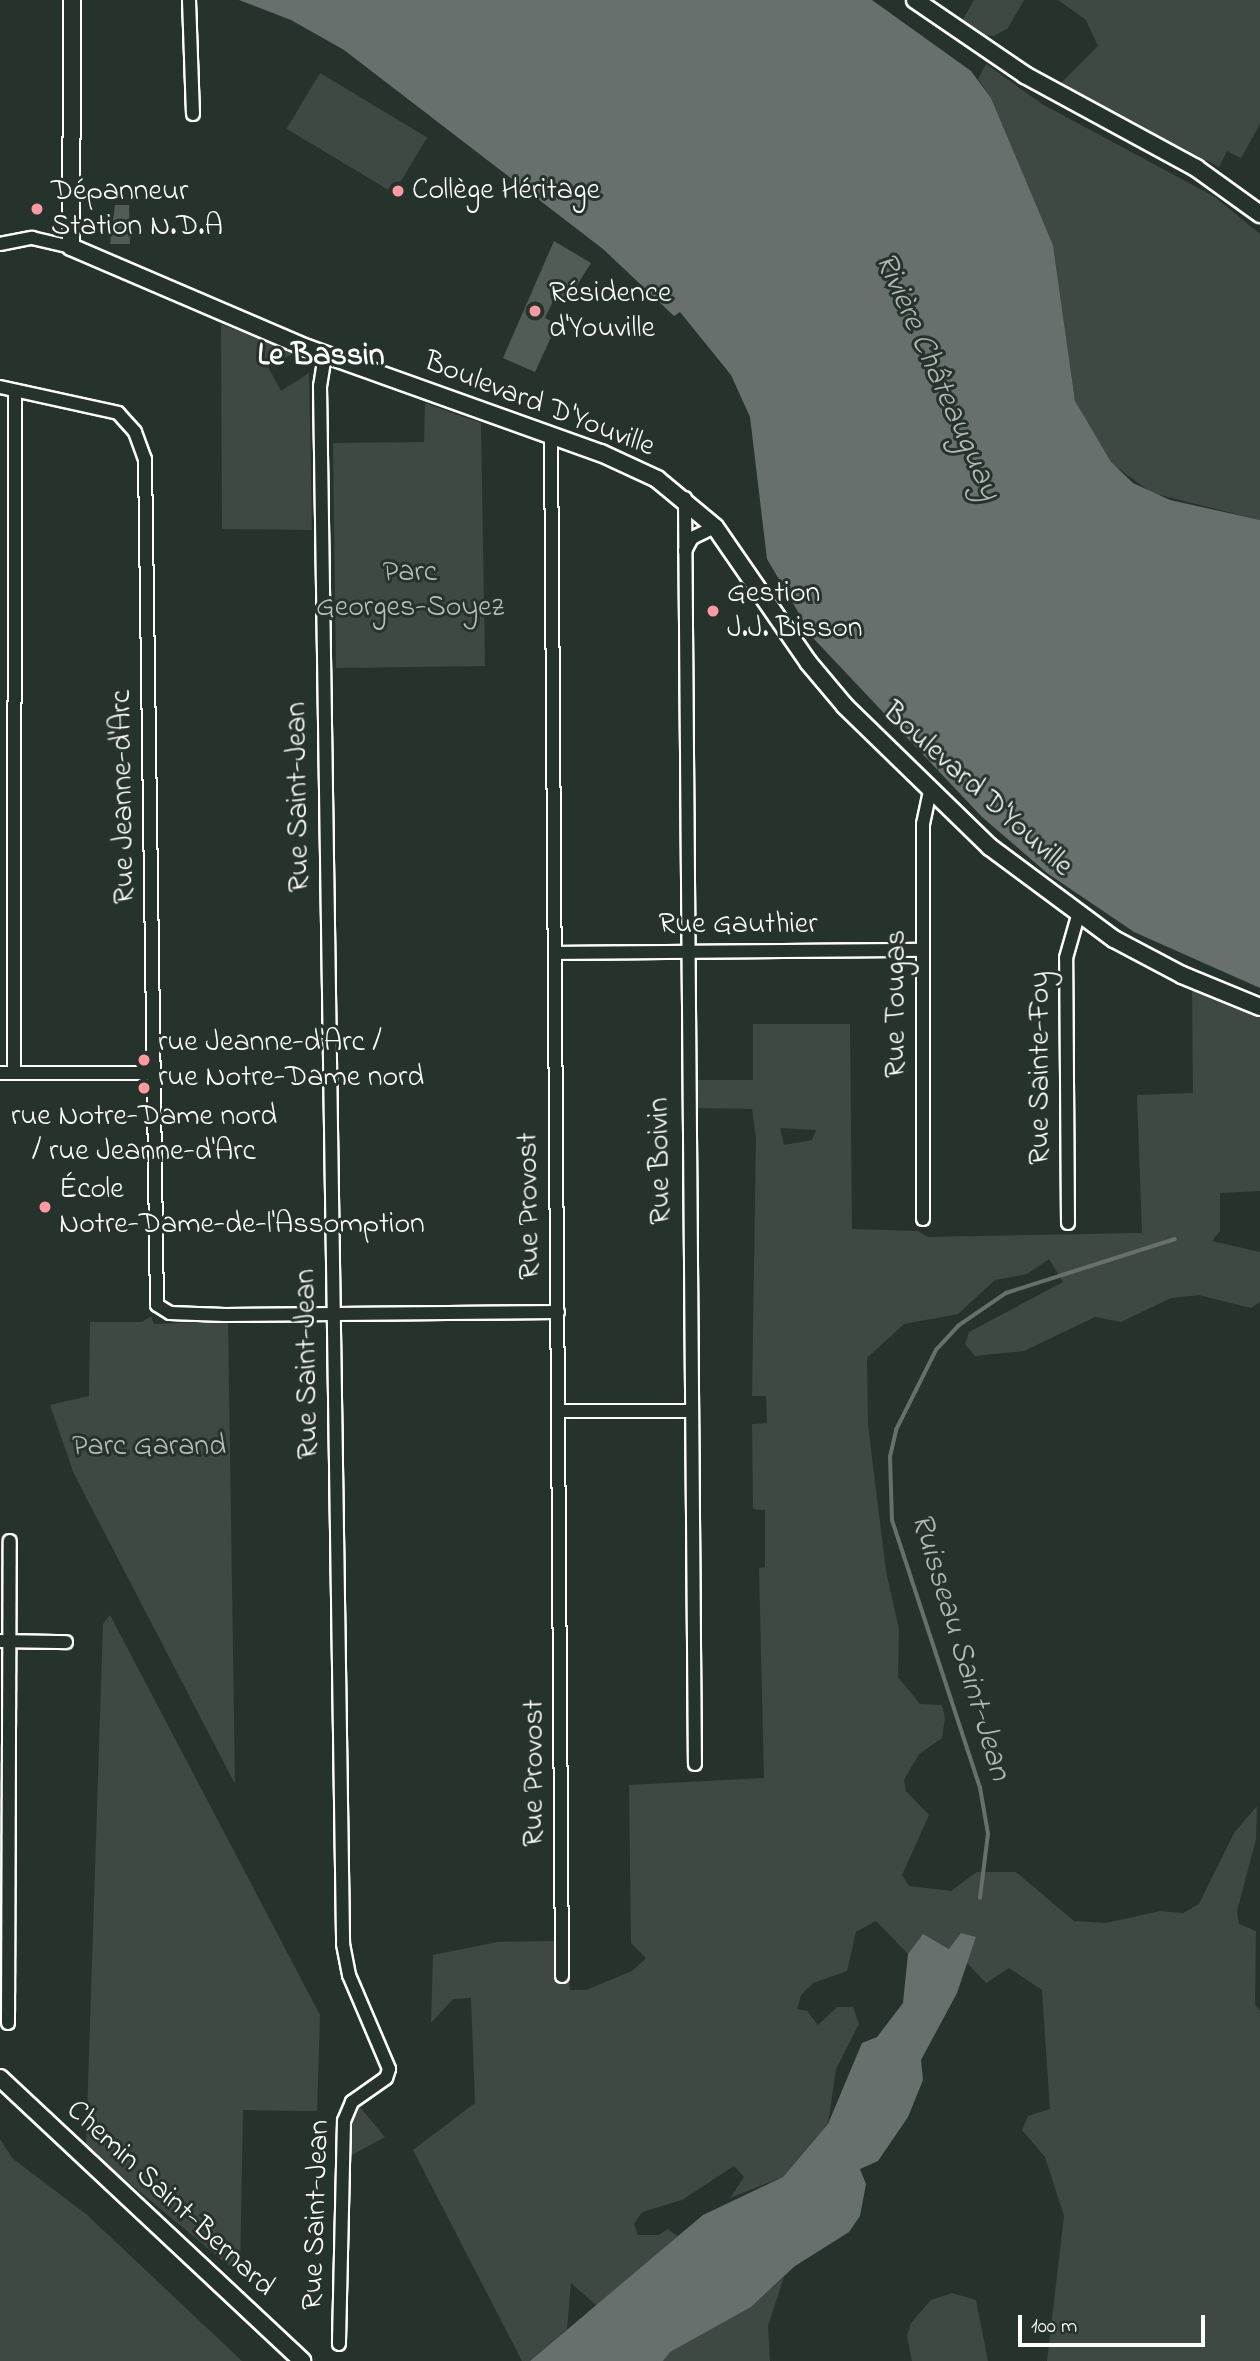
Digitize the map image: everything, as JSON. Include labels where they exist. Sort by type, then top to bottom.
[{"type":"street","points":[[0,244],[32,238],[71,247],[72,0]]},
{"type":"street","points":[[189,0],[192,114]]},
{"type":"street","points":[[915,0],[1025,75],[1196,168],[1260,214]]},
{"type":"street","name":"Boulevard D'Youville","points":[[71,247],[325,355],[625,462],[685,498],[715,527],[808,662],[930,790],[1006,861],[1078,916],[1165,967],[1260,1007]]},
{"type":"street","name":"Rue Saint-Jean","points":[[325,355],[320,386],[343,1944],[349,1975],[389,2069],[386,2078],[349,2106],[344,2121],[339,2344]]},
{"type":"street","name":"Rue Jeanne-d'Arc","points":[[0,387],[118,413],[143,450],[153,1073],[160,1309],[334,1316]]},
{"type":"street","points":[[14,1073],[15,391]]},
{"type":"street","name":"Rue Provost","points":[[551,437],[562,1976]]},
{"type":"street","name":"Rue Boivin","points":[[685,498],[685,952],[695,1764]]},
{"type":"street","points":[[684,558],[692,538],[715,527]]},
{"type":"street","name":"Rue Tougas","points":[[923,1219],[923,824],[930,790]]},
{"type":"street","name":"Rue Sainte-Foy","points":[[1068,1223],[1066,958],[1078,916]]},
{"type":"street","name":"Rue Gauthier","points":[[555,953],[923,950]]},
{"type":"street","points":[[0,1073],[153,1073]]},
{"type":"street","points":[[334,1316],[558,1312]]},
{"type":"street","points":[[560,1411],[690,1411]]},
{"type":"street","points":[[8,2023],[5,1641],[10,1541]]},
{"type":"street","points":[[5,1641],[66,1642]]},
{"type":"street","name":"Chemin Saint-Bernard","points":[[0,2078],[302,2361]]},
{"type":"green space","points":[[974,0],[1024,0],[1008,28],[994,36],[979,35],[961,23]]},
{"type":"green space","points":[[1058,0],[1260,0],[1260,124],[1241,158],[1227,151],[1219,167],[1060,84],[1098,46],[1086,20]]},
{"type":"green space","points":[[986,64],[1042,104],[1215,197],[1260,234],[1260,520],[1152,493],[1111,463],[1089,429],[1075,401],[1053,245],[991,98],[978,79]]},
{"type":"green space","points":[[320,73],[427,137],[394,193],[287,129]]},
{"type":"green space","name":"Parc Georges-Soyez","points":[[221,324],[294,353],[268,367],[281,391],[309,373],[312,530],[222,529]]},
{"type":"green space","name":"Parc Georges-Soyez","points":[[425,403],[481,423],[485,666],[336,668],[333,443],[424,442]]},
{"type":"green space","points":[[1192,990],[1260,1017],[1260,1191],[1220,1193],[1220,1231],[1212,1241],[1260,1252],[1260,1302],[1251,1308],[1199,1295],[1171,1298],[1121,1322],[1095,1317],[1024,1351],[975,1356],[965,1344],[969,1332],[1063,1282],[1049,1259],[1027,1274],[995,1280],[958,1314],[904,1324],[867,1358],[868,1425],[886,1571],[899,1629],[898,1677],[920,1704],[942,1705],[945,1718],[942,1738],[919,1754],[904,1780],[906,1791],[929,1815],[902,1875],[909,1886],[951,1891],[977,1872],[1016,1872],[1074,1921],[1106,1923],[1160,1911],[1183,1913],[1199,1904],[1234,1833],[1257,1806],[1256,1839],[1237,1911],[1239,1924],[1256,1931],[1255,2004],[1260,2011],[1260,2361],[1047,2361],[1064,2216],[1045,2157],[1022,2130],[1028,2116],[1050,2109],[1042,1990],[1009,1968],[986,1983],[966,1962],[976,1938],[950,1949],[923,1935],[908,1954],[876,1921],[856,1932],[847,1971],[813,1983],[801,1995],[797,2009],[807,2011],[818,2025],[837,2007],[853,2007],[859,2024],[836,2069],[828,2124],[783,2177],[730,2198],[744,2177],[734,2166],[682,2200],[642,2212],[634,2224],[638,2235],[659,2235],[668,2229],[680,2238],[597,2306],[571,2283],[567,2329],[530,2361],[522,2361],[413,2150],[475,2103],[471,1998],[453,1999],[431,2023],[433,1955],[498,1942],[555,1941],[555,1980],[569,1981],[570,1990],[586,1990],[632,1971],[646,1958],[631,1943],[629,1785],[764,1778],[759,1568],[765,1567],[765,1510],[753,1509],[752,1424],[767,1423],[766,1396],[752,1396],[756,1138],[752,1109],[695,1108],[695,1080],[753,1080],[753,1024],[850,1024],[852,1229],[918,1231],[928,1237],[1142,1233],[1137,1095],[1193,1093]],"holes":[[[780,1128],[816,1130],[812,1140],[784,1145]]]},
{"type":"green space","name":"Parc Garand","points":[[151,1316],[154,1324],[228,1321],[235,1784],[74,1474],[50,1405],[89,1396],[90,1322],[142,1322]]},
{"type":"green space","points":[[110,1615],[320,2015],[317,2111],[243,2110],[240,2275],[86,2147],[103,1624]]},
{"type":"green space","points":[[359,2106],[385,2137],[348,2157],[350,2123]]},
{"type":"green space","points":[[0,2139],[12,2158],[86,2214],[242,2361],[0,2361]]},
{"type":"green space","points":[[784,2277],[768,2326],[770,2361],[663,2361],[669,2352],[751,2307]]},
{"type":"green space","points":[[952,2293],[976,2300],[988,2361],[912,2361],[907,2336],[911,2323],[931,2300]]},
{"type":"water","name":"Rivière Châteauguay","points":[[239,0],[872,0],[971,71],[991,98],[1053,245],[1075,401],[1111,462],[1133,483],[1170,500],[1260,520],[1260,988],[1134,932],[1047,873],[982,817],[814,639],[767,559],[750,417],[731,375],[680,312],[674,316],[603,249],[344,50],[291,20]]},
{"type":"water","points":[[961,1933],[976,1937],[957,1993],[921,2060],[923,2080],[908,2117],[878,2161],[860,2169],[866,2184],[860,2216],[849,2232],[795,2266],[751,2307],[670,2352],[663,2361],[530,2361],[703,2215],[783,2177],[828,2124],[862,2043],[877,2037],[903,2003],[908,1954],[923,1934],[949,1949]]},
{"type":"building","points":[[115,205],[129,205],[130,244],[110,244]]},
{"type":"building","name":"Résidence d'Youville","points":[[554,241],[591,263],[565,304],[554,299],[545,318],[557,324],[535,372],[503,358]]},
{"type":"waterway","name":"Ruisseau Saint-Jean","points":[[980,1898],[988,1834],[980,1788],[892,1521],[890,1457],[896,1430],[936,1350],[958,1326],[1006,1293],[1175,1239]]},
{"type":"place","name":"Collège Héritage","points":[[398,191]]},
{"type":"place","name":"Dépanneur Station N.D.A","points":[[37,209]]},
{"type":"place","name":"Résidence d'Youville","points":[[535,311]]},
{"type":"place","name":"Gestion J.J. Bisson","points":[[713,611]]},
{"type":"place","name":"rue Jeanne-d'Arc / rue Notre-Dame nord","points":[[144,1060]]},
{"type":"place","name":"rue Notre-Dame nord / rue Jeanne-d'Arc","points":[[144,1088]]},
{"type":"place","name":"École Notre-Dame-de-l'Assomption","points":[[45,1207]]},
{"type":"district","name":"Le Bassin","points":[[321,357]]}]
